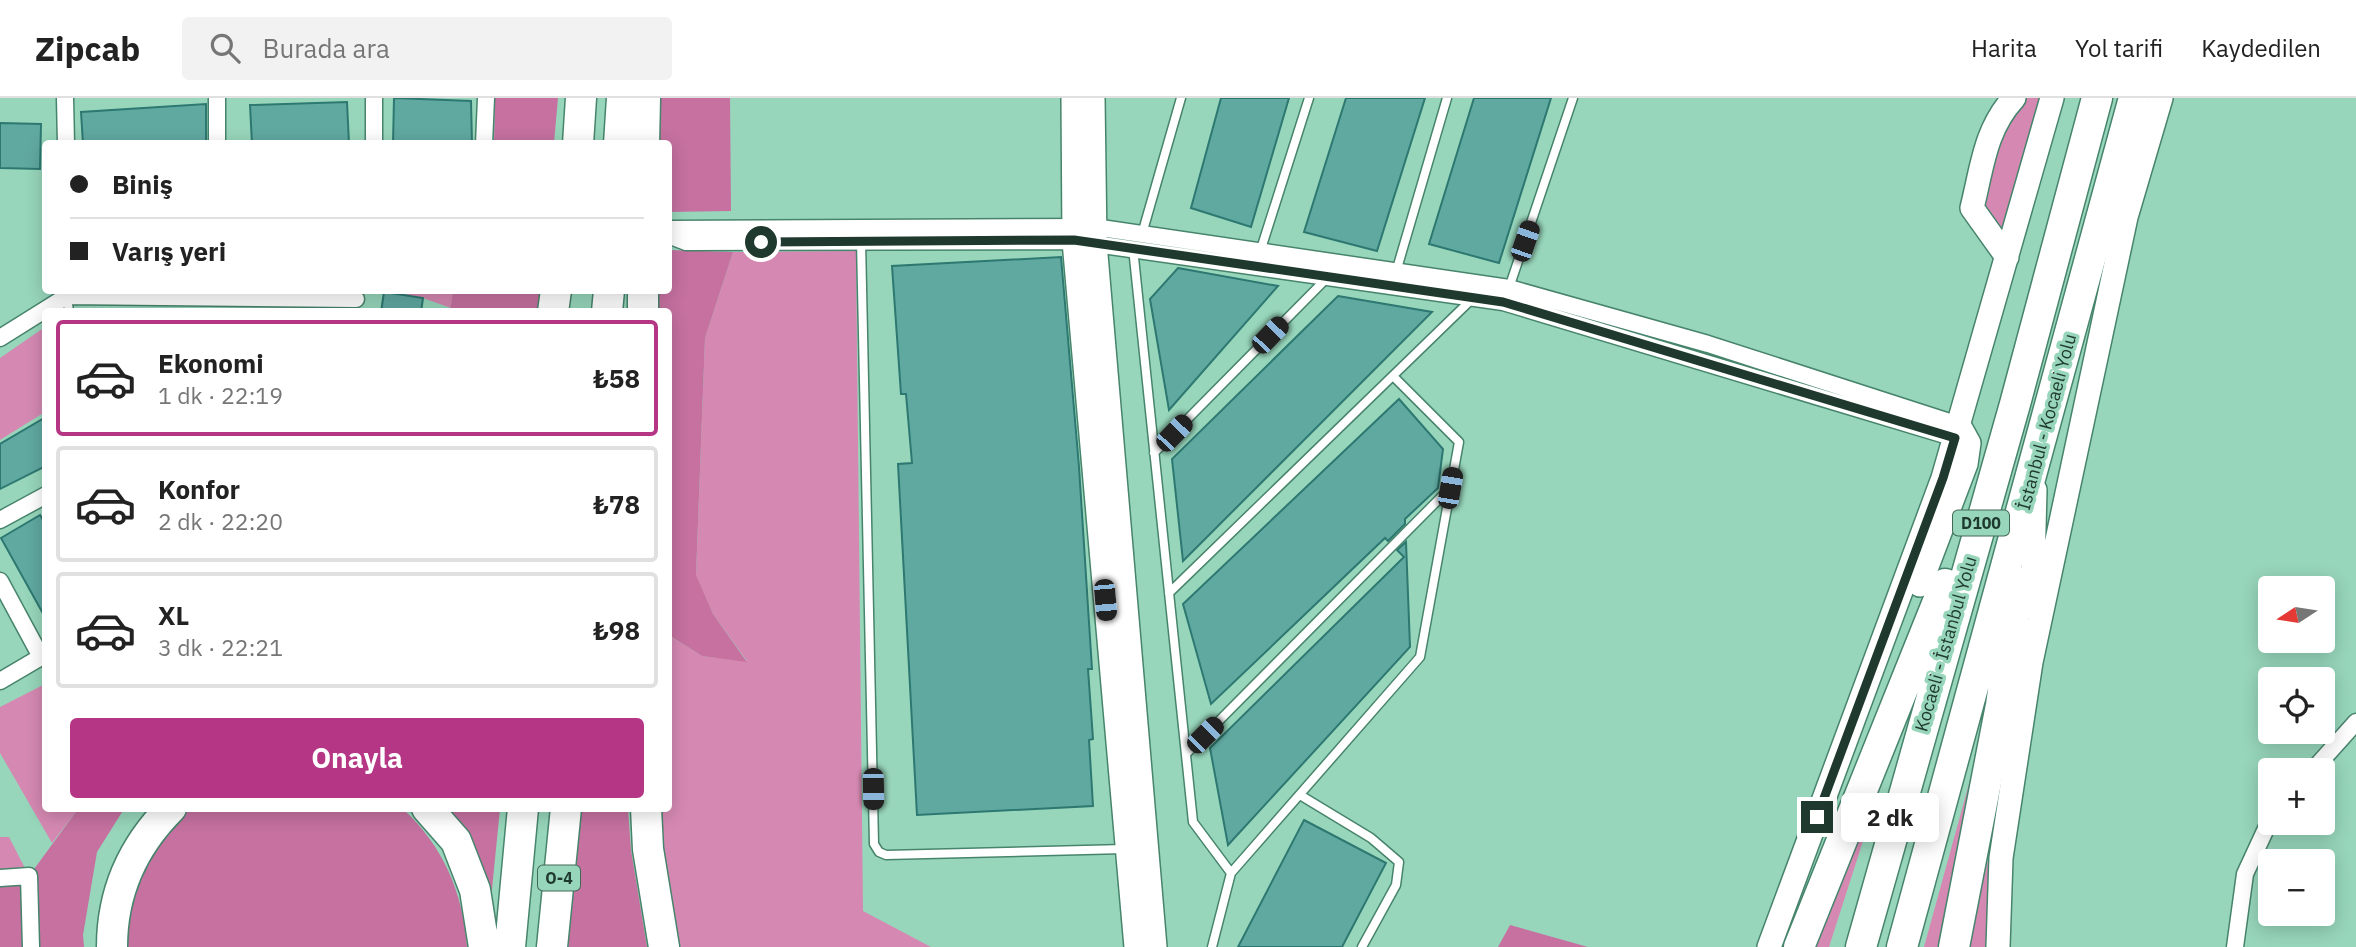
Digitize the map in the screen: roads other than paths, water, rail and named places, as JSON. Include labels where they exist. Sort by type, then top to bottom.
[{"type":"highway","points":[[619,140],[622,98]]},
{"type":"highway","points":[[644,140],[645,98]]},
{"type":"highway","name":"Kocaeli - İstanbul Yolu","points":[[1861,947],[2015,404],[2096,98]]},
{"type":"highway","name":"İstanbul - Kocaeli Yolu","points":[[1902,947],[2134,98]]},
{"type":"highway","points":[[1799,947],[1900,702],[2015,404]]},
{"type":"highway","points":[[1954,947],[2001,705],[2035,464]]},
{"type":"highway","points":[[96,947],[97,916],[108,869],[128,827],[141,812]]},
{"type":"highway","points":[[112,947],[116,904],[127,866],[149,831],[167,812]]},
{"type":"highway","points":[[431,812],[456,841],[475,890],[484,947]]},
{"type":"highway","name":"O-4","points":[[510,947],[523,812]]},
{"type":"highway","name":"O-4","points":[[552,947],[566,812]]},
{"type":"highway","points":[[646,812],[648,849],[664,947]]},
{"type":"main road","points":[[1073,98],[1136,947]]},
{"type":"main road","points":[[1093,98],[1084,234],[1155,947]]},
{"type":"main road","points":[[2007,257],[1972,208],[1989,136],[2001,113],[2014,98]]},
{"type":"main road","points":[[1769,947],[1943,478],[2052,98]]},
{"type":"main road","points":[[1998,947],[2001,858],[2031,662],[2126,217],[2161,98]]},
{"type":"main road","points":[[2055,394],[2126,217]]},
{"type":"main road","points":[[1781,947],[1966,464],[1969,443],[1957,431]]},
{"type":"main road","points":[[2031,662],[2035,464]]},
{"type":"street","points":[[65,98],[65,140]]},
{"type":"street","points":[[217,98],[217,140]]},
{"type":"street","points":[[374,98],[374,140]]},
{"type":"street","points":[[484,140],[486,98]]},
{"type":"street","points":[[672,229],[862,235]]},
{"type":"street","points":[[672,237],[686,242],[862,235],[1084,234],[1260,252],[1508,288],[1708,344],[1957,431]]},
{"type":"street","points":[[1137,241],[1328,277],[1503,302],[1957,431]]},
{"type":"street","points":[[52,308],[68,299],[193,294]]},
{"type":"street","points":[[238,294],[355,300]]},
{"type":"street","points":[[0,338],[42,314]]},
{"type":"street","points":[[0,520],[42,497]]},
{"type":"street","points":[[0,581],[42,654]]},
{"type":"street","points":[[0,681],[42,657]]},
{"type":"street","points":[[2324,758],[2356,722]]},
{"type":"street","points":[[2235,947],[2245,874],[2263,835]]},
{"type":"street","points":[[0,878],[29,876],[31,947]]},
{"type":"lane","points":[[1181,98],[1137,241],[1154,453],[1193,822],[1231,873]]},
{"type":"lane","points":[[1260,252],[1309,98]]},
{"type":"lane","points":[[1396,272],[1447,98]]},
{"type":"lane","points":[[1508,288],[1573,98]]},
{"type":"lane","points":[[862,235],[874,844],[879,852],[886,855],[1127,849]]},
{"type":"lane","points":[[1154,453],[1328,277]]},
{"type":"lane","points":[[1169,593],[1473,298]]},
{"type":"lane","points":[[1212,947],[1231,873],[1420,657],[1459,442],[1393,376]]},
{"type":"lane","points":[[1186,754],[1450,488]]},
{"type":"lane","points":[[1300,795],[1370,838],[1399,862],[1396,885],[1362,947]]}]
